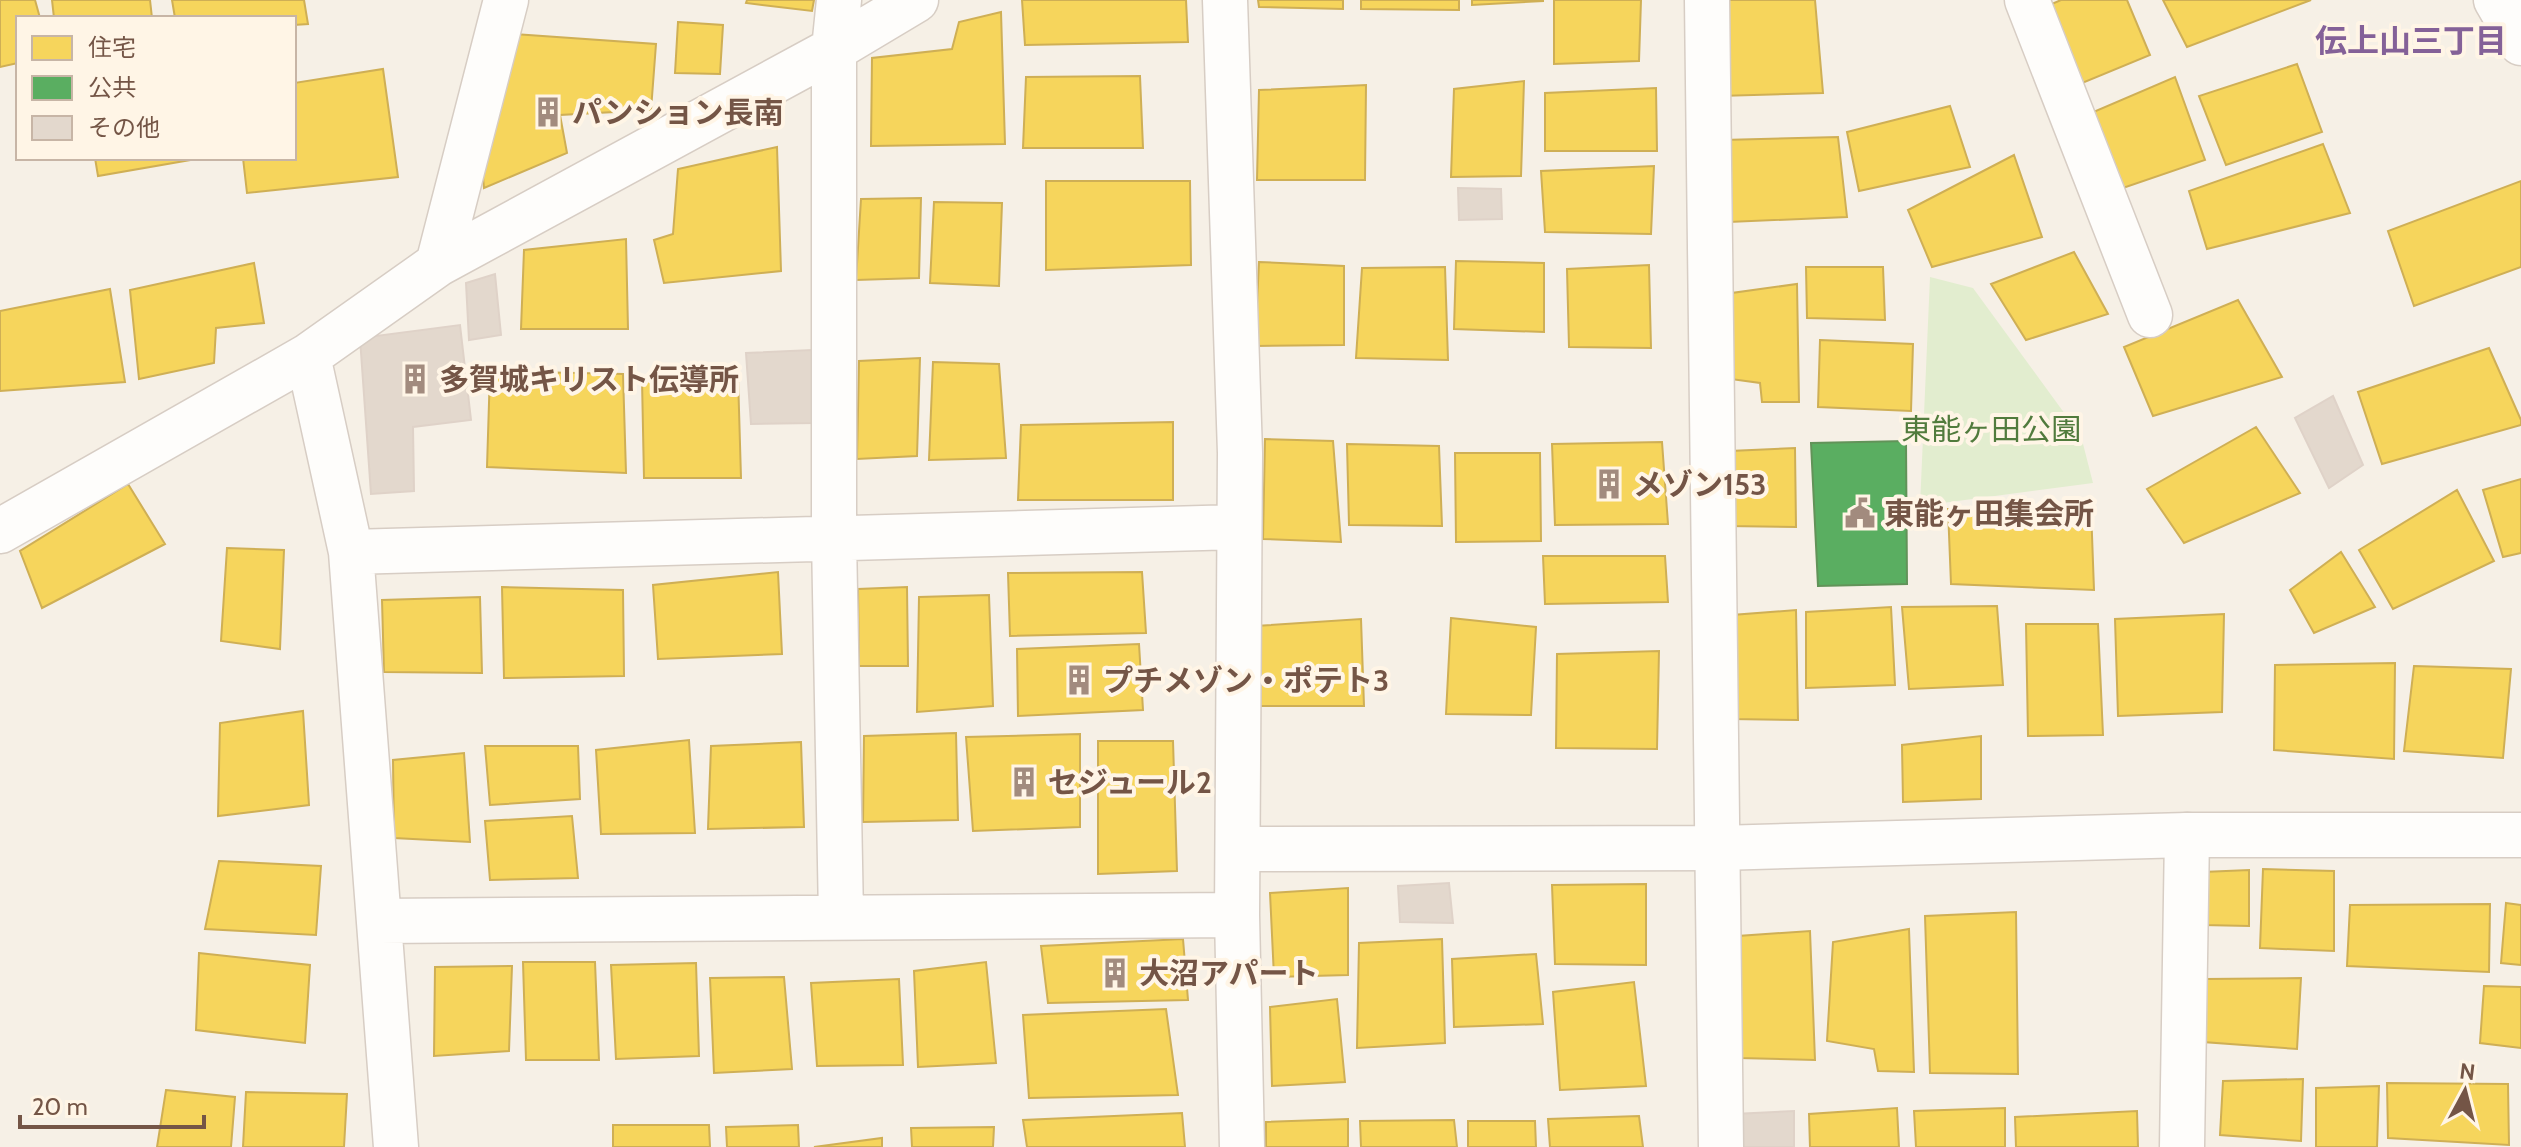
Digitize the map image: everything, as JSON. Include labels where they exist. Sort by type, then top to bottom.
[{"type":"street","points":[[438,264],[506,0]]},
{"type":"street","points":[[839,0],[834,49],[834,538],[841,917]]},
{"type":"street","points":[[0,531],[308,356],[438,264],[834,49],[916,0]]},
{"type":"street","points":[[1225,0],[1240,453],[1237,915],[1242,1147]]},
{"type":"street","points":[[1707,0],[1721,1147]]},
{"type":"street","points":[[2027,0],[2150,315]]},
{"type":"street","points":[[2496,0],[2521,43]]},
{"type":"street","points":[[308,356],[351,552],[396,1147]]},
{"type":"street","points":[[351,552],[1238,527]]},
{"type":"street","points":[[1238,849],[1718,848],[2187,835],[2521,835]]},
{"type":"street","points":[[2182,1147],[2187,835]]},
{"type":"street","points":[[379,921],[1237,915]]},
{"type":"green space","name":"東能ヶ田公園","points":[[1930,277],[1973,288],[2081,436],[2093,483],[1920,506]]},
{"type":"building: 住宅","points":[[0,0],[35,0],[39,16],[16,16],[16,63],[0,67]]},
{"type":"building: 住宅","points":[[52,0],[150,0],[152,16],[54,16]]},
{"type":"building: 住宅","points":[[172,0],[304,0],[308,24],[296,25],[296,16],[175,16]]},
{"type":"building: 住宅","points":[[747,0],[814,0],[812,11],[746,3]]},
{"type":"building: 住宅","points":[[1022,0],[1186,0],[1188,42],[1025,45]]},
{"type":"building: 住宅","points":[[1258,0],[1343,0],[1343,9],[1259,7]]},
{"type":"building: 住宅","points":[[1361,0],[1459,0],[1459,10],[1361,9]]},
{"type":"building: 住宅","points":[[1472,0],[1543,0],[1543,1],[1472,5]]},
{"type":"building: 住宅","points":[[1554,0],[1641,0],[1639,61],[1554,64]]},
{"type":"building: 住宅","points":[[1718,0],[1815,0],[1823,93],[1719,96]]},
{"type":"building: 住宅","points":[[2061,0],[2127,0],[2150,55],[2075,86],[2047,6]]},
{"type":"building: 住宅","points":[[2163,0],[2311,0],[2187,47]]},
{"type":"building: 住宅","points":[[1001,12],[1005,144],[871,146],[872,58],[952,49],[959,22]]},
{"type":"building: 住宅","points":[[678,22],[723,25],[720,74],[675,73]]},
{"type":"building: 住宅","name":"パンション長南","points":[[514,34],[656,44],[651,110],[560,115],[567,153],[484,188],[480,144]]},
{"type":"building: 住宅","points":[[2297,64],[2322,132],[2226,165],[2199,96]]},
{"type":"building: 住宅","points":[[383,69],[398,177],[247,193],[243,160],[296,160],[296,83]]},
{"type":"building: 住宅","points":[[1140,76],[1143,148],[1023,148],[1026,77]]},
{"type":"building: 住宅","points":[[2175,77],[2205,160],[2120,189],[2091,113]]},
{"type":"building: 住宅","points":[[1524,81],[1521,176],[1451,177],[1454,89]]},
{"type":"building: 住宅","points":[[1366,85],[1365,180],[1257,180],[1259,90]]},
{"type":"building: 住宅","points":[[1656,88],[1657,151],[1545,151],[1545,93]]},
{"type":"building: 住宅","points":[[1950,106],[1970,167],[1859,191],[1847,132]]},
{"type":"building: 住宅","points":[[1838,137],[1847,217],[1729,222],[1723,140]]},
{"type":"building: 住宅","points":[[2323,144],[2350,213],[2207,249],[2189,191]]},
{"type":"building: 住宅","points":[[777,147],[781,271],[664,283],[654,240],[673,234],[678,169]]},
{"type":"building: 住宅","points":[[2014,155],[2042,237],[1932,267],[1908,210]]},
{"type":"building: 住宅","points":[[95,160],[190,160],[98,176]]},
{"type":"building: 住宅","points":[[1654,166],[1651,234],[1545,232],[1541,171]]},
{"type":"building: 住宅","points":[[1046,181],[1190,181],[1191,265],[1046,270]]},
{"type":"building: 住宅","points":[[2521,181],[2521,267],[2414,306],[2388,231]]},
{"type":"building: 住宅","points":[[921,198],[919,278],[856,280],[861,199]]},
{"type":"building: 住宅","points":[[934,202],[1002,203],[999,286],[930,283]]},
{"type":"building: 住宅","points":[[626,239],[628,329],[521,329],[524,250]]},
{"type":"building: 住宅","points":[[2074,252],[2108,314],[2026,340],[1991,284]]},
{"type":"building: 住宅","points":[[1456,261],[1544,263],[1544,332],[1454,329]]},
{"type":"building: 住宅","points":[[1259,262],[1344,266],[1344,345],[1255,346]]},
{"type":"building: 住宅","points":[[254,263],[264,323],[216,328],[214,363],[139,379],[130,290]]},
{"type":"building: 住宅","points":[[1649,265],[1651,348],[1569,347],[1567,269]]},
{"type":"building: 住宅","points":[[1445,267],[1448,360],[1356,358],[1362,268]]},
{"type":"building: 住宅","points":[[1806,267],[1883,267],[1885,320],[1807,318]]},
{"type":"building: 住宅","points":[[1797,284],[1799,402],[1762,402],[1760,383],[1723,378],[1732,293]]},
{"type":"building: 住宅","points":[[110,289],[125,382],[0,391],[0,311]]},
{"type":"building: 住宅","points":[[2238,300],[2282,377],[2153,416],[2124,347]]},
{"type":"building: 住宅","points":[[1820,340],[1913,344],[1911,411],[1818,407]]},
{"type":"building: 住宅","points":[[2489,348],[2521,425],[2382,464],[2358,392]]},
{"type":"building: 住宅","points":[[920,358],[917,456],[857,459],[859,361]]},
{"type":"building: 住宅","points":[[933,362],[999,364],[1006,458],[929,460]]},
{"type":"building: 住宅","points":[[490,371],[623,374],[626,473],[487,467]]},
{"type":"building: 住宅","points":[[738,376],[741,478],[644,478],[642,380]]},
{"type":"building: 住宅","points":[[1173,422],[1173,500],[1018,500],[1021,425]]},
{"type":"building: 住宅","points":[[2256,427],[2300,493],[2184,543],[2147,489]]},
{"type":"building: 住宅","points":[[1265,439],[1333,441],[1341,542],[1263,539]]},
{"type":"building: 住宅","name":"メゾン153","points":[[1662,442],[1668,524],[1555,525],[1552,444]]},
{"type":"building: 住宅","points":[[1347,444],[1439,446],[1442,526],[1349,525]]},
{"type":"building: 住宅","points":[[1795,448],[1796,527],[1727,526],[1730,451]]},
{"type":"building: 住宅","points":[[1455,453],[1540,453],[1541,541],[1456,542]]},
{"type":"building: 住宅","points":[[2521,479],[2521,553],[2503,557],[2483,490]]},
{"type":"building: 住宅","points":[[128,484],[165,544],[42,608],[20,551]]},
{"type":"building: 住宅","points":[[2457,490],[2494,561],[2393,609],[2359,550]]},
{"type":"building: 住宅","points":[[2091,508],[2094,590],[1951,584],[1948,509]]},
{"type":"building: 住宅","points":[[227,548],[284,550],[280,649],[221,641]]},
{"type":"building: 住宅","points":[[2341,552],[2375,607],[2314,633],[2290,590]]},
{"type":"building: 住宅","points":[[1543,556],[1665,556],[1668,602],[1545,604]]},
{"type":"building: 住宅","points":[[778,572],[782,654],[658,659],[653,585]]},
{"type":"building: 住宅","points":[[1142,572],[1146,633],[1010,636],[1008,573]]},
{"type":"building: 住宅","points":[[502,587],[623,590],[624,676],[504,678]]},
{"type":"building: 住宅","points":[[907,587],[908,666],[859,666],[858,589]]},
{"type":"building: 住宅","points":[[989,595],[993,706],[917,712],[919,597]]},
{"type":"building: 住宅","points":[[480,597],[482,673],[384,672],[382,600]]},
{"type":"building: 住宅","points":[[1997,606],[2003,685],[1909,689],[1902,607]]},
{"type":"building: 住宅","points":[[1891,607],[1895,685],[1806,688],[1806,612]]},
{"type":"building: 住宅","points":[[1796,610],[1798,720],[1731,719],[1732,615]]},
{"type":"building: 住宅","points":[[2224,614],[2222,712],[2118,716],[2115,619]]},
{"type":"building: 住宅","points":[[1451,618],[1536,627],[1531,715],[1446,714]]},
{"type":"building: 住宅","points":[[1361,619],[1364,706],[1255,706],[1255,626]]},
{"type":"building: 住宅","points":[[2026,624],[2098,624],[2103,735],[2028,736]]},
{"type":"building: 住宅","name":"プチメゾン・ポテト3","points":[[1139,644],[1143,710],[1018,716],[1017,649]]},
{"type":"building: 住宅","points":[[1659,651],[1657,749],[1556,748],[1557,654]]},
{"type":"building: 住宅","points":[[2395,663],[2394,759],[2274,750],[2275,665]]},
{"type":"building: 住宅","points":[[2414,666],[2511,669],[2503,758],[2404,751]]},
{"type":"building: 住宅","points":[[303,711],[309,805],[218,816],[220,723]]},
{"type":"building: 住宅","points":[[956,733],[958,820],[863,822],[864,736]]},
{"type":"building: 住宅","name":"セジュール2","points":[[1080,734],[1080,827],[973,831],[966,737]]},
{"type":"building: 住宅","points":[[1981,736],[1981,799],[1903,802],[1902,745]]},
{"type":"building: 住宅","points":[[689,740],[695,833],[601,834],[596,750]]},
{"type":"building: 住宅","points":[[1098,741],[1173,741],[1177,871],[1098,874]]},
{"type":"building: 住宅","points":[[801,742],[804,827],[708,829],[711,746]]},
{"type":"building: 住宅","points":[[485,746],[578,746],[580,799],[490,805]]},
{"type":"building: 住宅","points":[[464,753],[470,842],[394,838],[393,760]]},
{"type":"building: 住宅","points":[[572,816],[578,878],[490,880],[485,821]]},
{"type":"building: 住宅","points":[[219,861],[321,866],[316,935],[205,929]]},
{"type":"building: 住宅","points":[[2263,869],[2334,871],[2334,951],[2260,948]]},
{"type":"building: 住宅","points":[[2249,870],[2249,926],[2203,925],[2203,872]]},
{"type":"building: 住宅","points":[[1646,884],[1646,965],[1555,964],[1552,885]]},
{"type":"building: 住宅","points":[[1348,888],[1348,975],[1274,977],[1270,893]]},
{"type":"building: 住宅","points":[[2506,903],[2521,905],[2521,965],[2501,963]]},
{"type":"building: 住宅","points":[[2490,904],[2489,972],[2347,966],[2350,905]]},
{"type":"building: 住宅","points":[[2016,912],[2018,1074],[1930,1073],[1925,916]]},
{"type":"building: 住宅","points":[[1909,929],[1914,1072],[1878,1071],[1874,1049],[1827,1041],[1833,942]]},
{"type":"building: 住宅","points":[[1810,931],[1815,1060],[1739,1058],[1738,936]]},
{"type":"building: 住宅","name":"大沼アパート","points":[[1183,939],[1188,1000],[1048,1003],[1041,946]]},
{"type":"building: 住宅","points":[[1442,939],[1445,1043],[1357,1048],[1359,943]]},
{"type":"building: 住宅","points":[[199,953],[310,965],[305,1043],[196,1030]]},
{"type":"building: 住宅","points":[[1536,954],[1543,1024],[1454,1027],[1452,959]]},
{"type":"building: 住宅","points":[[523,962],[595,962],[599,1060],[526,1060]]},
{"type":"building: 住宅","points":[[986,962],[996,1063],[918,1067],[914,971]]},
{"type":"building: 住宅","points":[[696,963],[699,1056],[616,1059],[611,965]]},
{"type":"building: 住宅","points":[[512,966],[509,1051],[434,1056],[435,967]]},
{"type":"building: 住宅","points":[[784,977],[792,1069],[714,1073],[710,978]]},
{"type":"building: 住宅","points":[[2301,978],[2297,1049],[2203,1042],[2206,979]]},
{"type":"building: 住宅","points":[[899,979],[903,1065],[817,1066],[811,983]]},
{"type":"building: 住宅","points":[[1634,982],[1646,1086],[1560,1090],[1553,992]]},
{"type":"building: 住宅","points":[[2484,986],[2521,987],[2521,1048],[2480,1043]]},
{"type":"building: 住宅","points":[[1337,999],[1345,1082],[1272,1086],[1270,1007]]},
{"type":"building: 住宅","points":[[1166,1009],[1178,1095],[1029,1098],[1023,1015]]},
{"type":"building: 住宅","points":[[2303,1079],[2301,1141],[2220,1135],[2223,1081]]},
{"type":"building: 住宅","points":[[2387,1083],[2508,1084],[2509,1145],[2388,1138]]},
{"type":"building: 住宅","points":[[2379,1086],[2377,1147],[2316,1147],[2316,1088]]},
{"type":"building: 住宅","points":[[166,1090],[235,1097],[231,1147],[157,1147]]},
{"type":"building: 住宅","points":[[246,1092],[347,1094],[344,1147],[243,1147]]},
{"type":"building: 住宅","points":[[1897,1108],[1899,1147],[1810,1147],[1809,1114]]},
{"type":"building: 住宅","points":[[2005,1108],[2005,1147],[1916,1147],[1914,1111]]},
{"type":"building: 住宅","points":[[2137,1111],[2138,1147],[2016,1147],[2015,1117]]},
{"type":"building: 住宅","points":[[1182,1113],[1185,1147],[1027,1147],[1023,1120]]},
{"type":"building: 住宅","points":[[1639,1116],[1643,1147],[1550,1147],[1548,1119]]},
{"type":"building: 住宅","points":[[1348,1119],[1348,1147],[1266,1147],[1266,1122]]},
{"type":"building: 住宅","points":[[1454,1120],[1457,1147],[1361,1147],[1360,1121]]},
{"type":"building: 住宅","points":[[1468,1121],[1535,1121],[1536,1147],[1468,1147]]},
{"type":"building: 住宅","points":[[613,1125],[709,1125],[710,1147],[613,1147]]},
{"type":"building: 住宅","points":[[798,1125],[799,1147],[727,1147],[726,1127]]},
{"type":"building: 住宅","points":[[994,1127],[993,1147],[912,1147],[911,1128]]},
{"type":"building: 住宅","points":[[882,1138],[882,1147],[814,1147]]},
{"type":"building: 公共","name":"東能ヶ田集会所","points":[[1906,441],[1907,584],[1818,586],[1811,443]]},
{"type":"building: その他","points":[[1458,188],[1501,189],[1502,219],[1459,220]]},
{"type":"building: その他","points":[[495,274],[501,335],[469,340],[466,283]]},
{"type":"building: その他","name":"多賀城キリスト伝導所","points":[[460,325],[471,420],[413,427],[414,491],[371,494],[360,338]]},
{"type":"building: その他","points":[[812,350],[814,423],[751,424],[746,353]]},
{"type":"building: その他","points":[[2333,396],[2363,465],[2329,488],[2295,418]]},
{"type":"building: その他","points":[[1449,883],[1453,923],[1400,922],[1398,886]]},
{"type":"building: その他","points":[[1794,1111],[1794,1147],[1734,1147],[1734,1114]]},
{"type":"place","name":"パンション長南","points":[[548,112]]},
{"type":"place","name":"多賀城キリスト伝導所","points":[[415,379]]},
{"type":"place","name":"メゾン153","points":[[1609,484]]},
{"type":"place","name":"東能ヶ田集会所","points":[[1860,513]]},
{"type":"place","name":"プチメゾン・ポテト3","points":[[1079,680]]},
{"type":"place","name":"セジュール2","points":[[1024,782]]},
{"type":"place","name":"大沼アパート","points":[[1115,973]]},
{"type":"district","name":"伝上山三丁目","points":[[2411,40]]}]
